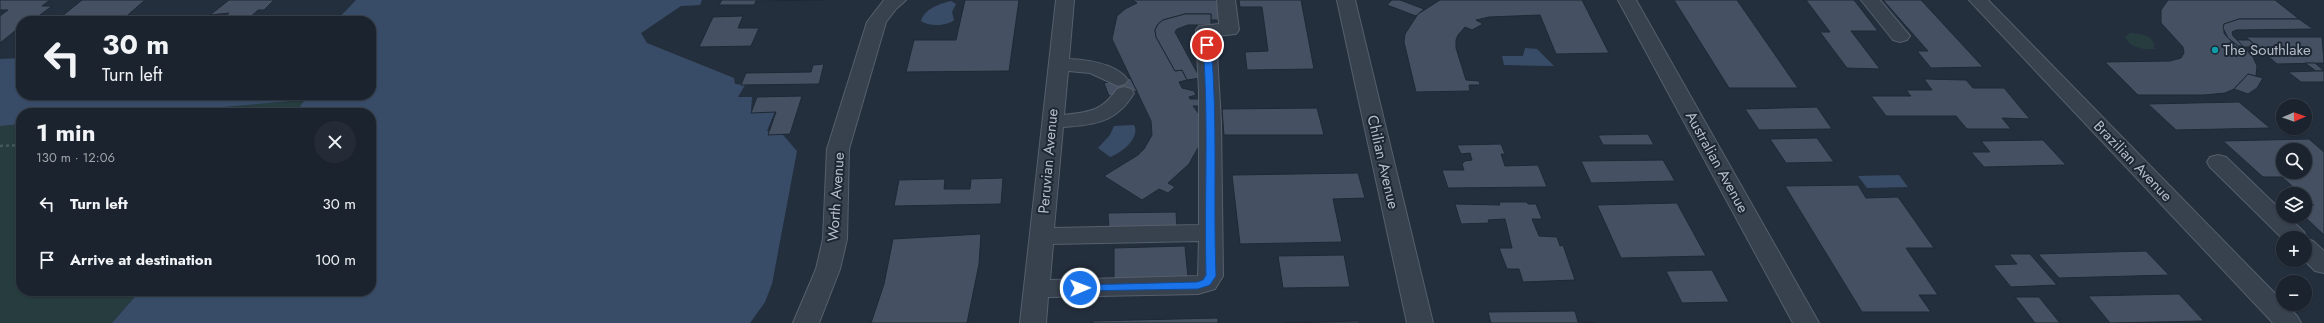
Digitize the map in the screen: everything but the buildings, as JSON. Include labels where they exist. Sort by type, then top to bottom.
[{"type":"street","name":"Peruvian Avenue","points":[[1032,323],[1065,0]]},
{"type":"street","points":[[1036,289],[1198,285],[1206,282],[1211,276],[1209,233],[1211,90],[1206,30],[1229,30],[1226,0]]},
{"type":"street","name":"Chilian Avenue","points":[[1346,0],[1420,323]]},
{"type":"street","name":"Australian Avenue","points":[[1627,0],[1806,323]]},
{"type":"street","points":[[1870,0],[1900,36]]},
{"type":"street","name":"Brazilian Avenue","points":[[1978,0],[2288,323]]},
{"type":"street","name":"Worth Avenue","points":[[806,323],[828,269],[835,239],[838,149],[877,22],[893,2]]},
{"type":"street","points":[[1052,122],[1094,118],[1111,111],[1120,103],[1121,87],[1112,75],[1093,67],[1058,64]]},
{"type":"street","points":[[2218,162],[2289,231]]},
{"type":"street","points":[[1041,236],[1209,233]]},
{"type":"street","points":[[2312,254],[2324,265]]},
{"type":"path","points":[[0,146],[16,145]]},
{"type":"green space","points":[[2130,33],[2141,34],[2155,39],[2150,38],[2155,44],[2153,47],[2157,49],[2143,49],[2134,46],[2127,41],[2125,37]]},
{"type":"green space","points":[[306,100],[299,108],[211,108]]},
{"type":"green space","points":[[16,124],[16,296],[136,296],[112,323],[0,323],[0,126]]},
{"type":"water","points":[[356,0],[702,0],[700,5],[681,6],[641,33],[647,43],[734,78],[735,84],[745,85],[738,97],[752,97],[751,110],[775,111],[767,131],[783,135],[797,151],[772,284],[765,302],[750,323],[112,323],[136,296],[376,296],[376,108],[299,108],[305,100],[376,100],[376,16],[341,16]]},
{"type":"water","points":[[951,1],[956,4],[952,12],[954,20],[951,22],[947,24],[933,25],[921,21],[929,10],[938,5]]},
{"type":"water","points":[[1525,48],[1537,49],[1554,66],[1504,65],[1502,56],[1523,56]]},
{"type":"water","points":[[16,58],[16,100],[305,100],[210,108],[16,108],[16,124],[0,126],[0,59]]},
{"type":"water","points":[[1134,125],[1135,135],[1128,145],[1119,153],[1110,157],[1098,148],[1110,135],[1114,126]]},
{"type":"water","points":[[1899,175],[1908,187],[1867,188],[1858,176]]},
{"type":"place","name":"The Southlake","points":[[2215,50]]},
{"type":"route","points":[[1080,288],[1198,285],[1206,282],[1211,276],[1209,207],[1211,90],[1207,45]]}]
